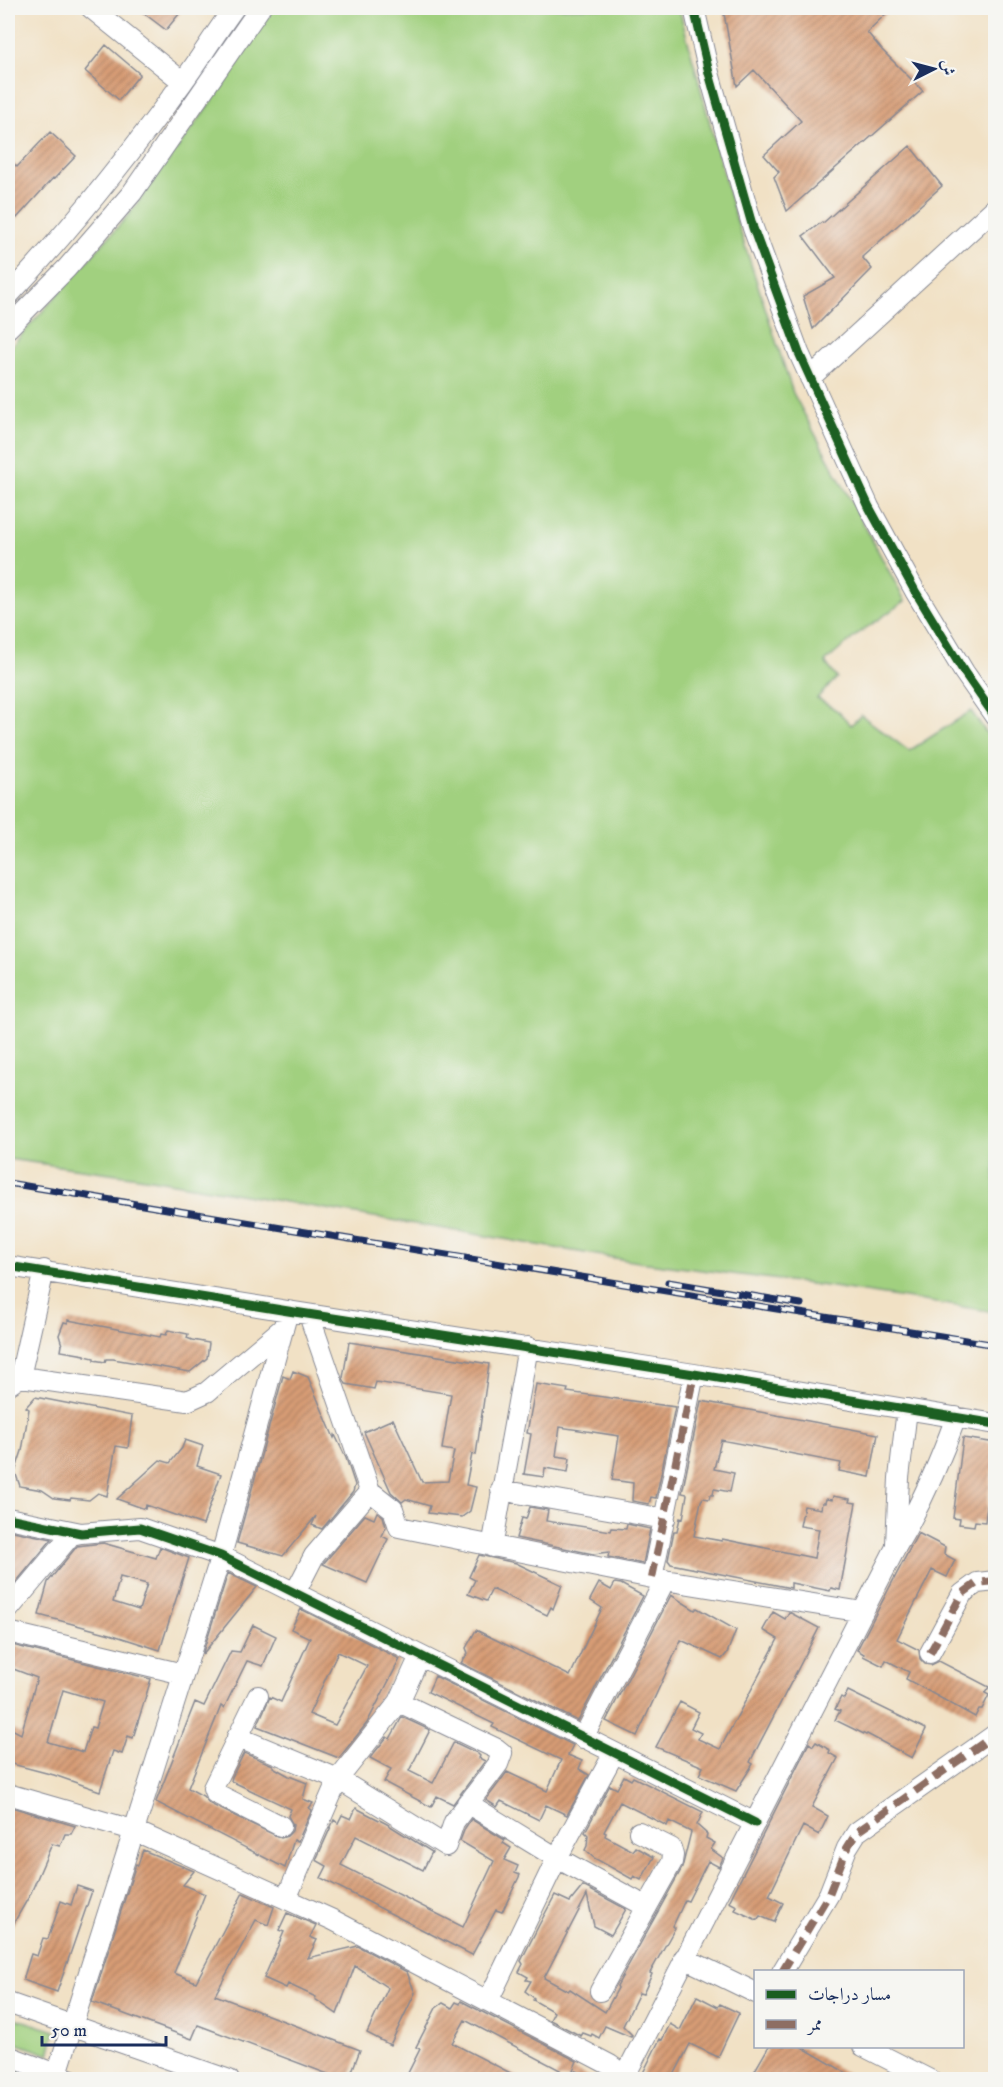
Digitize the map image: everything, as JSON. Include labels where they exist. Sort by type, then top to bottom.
[{"type":"street","points":[[91,8],[183,82]]},
{"type":"street","points":[[8,296],[58,240],[183,82],[234,8]]},
{"type":"street","points":[[8,328],[67,268],[132,194],[260,8]]},
{"type":"street","points":[[694,8],[709,73],[753,228],[784,315],[810,378],[869,507],[915,591],[964,672],[996,718]]},
{"type":"street","points":[[810,378],[996,207]]},
{"type":"street","points":[[8,1266],[44,1270],[286,1320],[309,1315],[528,1347],[996,1424]]},
{"type":"street","points":[[44,1270],[12,1379],[187,1401],[207,1392],[286,1320]]},
{"type":"street","points":[[309,1315],[370,1491],[393,1509],[399,1527],[659,1579],[863,1612]]},
{"type":"street","points":[[8,2056],[61,2078],[71,2025],[221,1556],[286,1320]]},
{"type":"street","points":[[492,1547],[528,1347]]},
{"type":"street","points":[[583,1738],[659,1579],[665,1519],[694,1374]]},
{"type":"street","points":[[896,1546],[899,1478],[907,1409]]},
{"type":"street","points":[[8,1794],[133,1830],[333,1920],[610,2065],[624,2078],[930,1483],[956,1416]]},
{"type":"street","points":[[501,1490],[665,1519]]},
{"type":"street","points":[[295,1593],[314,1556],[370,1491]]},
{"type":"street","points":[[8,1518],[81,1533]]},
{"type":"street","points":[[8,1610],[71,1535],[140,1528],[221,1556],[754,1823]]},
{"type":"street","points":[[930,1653],[962,1593],[977,1583],[996,1581]]},
{"type":"street","points":[[8,1632],[183,1674]]},
{"type":"street","points":[[286,1899],[338,1779],[399,1702],[420,1656]]},
{"type":"street","points":[[258,1696],[214,1783],[213,1791],[281,1826]]},
{"type":"street","points":[[237,1737],[338,1779],[446,1846],[452,1825],[498,1764],[502,1753],[399,1702]]},
{"type":"street","points":[[783,1970],[828,1894],[847,1848],[857,1832],[996,1734]]},
{"type":"street","points":[[488,2001],[557,1858],[614,1753]]},
{"type":"street","points":[[467,1803],[557,1858],[646,1907]]},
{"type":"street","points":[[600,1991],[672,1862],[671,1848],[639,1832]]},
{"type":"street","points":[[684,1958],[754,1992]]},
{"type":"street","points":[[8,2003],[229,2079]]},
{"type":"street","points":[[867,2048],[930,2079]]},
{"type":"green space","points":[[272,8],[679,8],[733,209],[793,393],[905,601],[859,633],[825,662],[837,678],[817,698],[838,711],[851,725],[861,715],[909,751],[971,711],[995,745],[995,1312],[826,1286],[632,1261],[139,1177],[8,1159],[8,350],[131,212],[228,79]]},
{"type":"green space","points":[[8,2016],[55,2031],[49,2055],[8,2040]]},
{"type":"green space","points":[[8,2068],[43,2079],[8,2079]]},
{"type":"building","points":[[137,8],[184,8],[166,30]]},
{"type":"building","points":[[723,8],[892,8],[867,32],[923,91],[787,211],[774,177],[779,172],[764,155],[801,121],[754,70],[737,86]]},
{"type":"building","points":[[106,45],[140,74],[119,100],[85,71]]},
{"type":"building","points":[[50,132],[76,156],[17,218],[8,210],[8,158],[17,167]]},
{"type":"building","points":[[910,146],[942,186],[862,257],[872,269],[813,329],[803,296],[835,278],[803,236],[823,223]]},
{"type":"building","points":[[68,1320],[160,1337],[161,1334],[166,1335],[168,1330],[188,1334],[187,1338],[209,1343],[207,1358],[190,1372],[113,1359],[106,1359],[105,1362],[85,1355],[61,1351],[59,1335],[64,1322],[68,1323]]},
{"type":"building","points":[[349,1342],[489,1364],[476,1455],[472,1454],[466,1485],[476,1487],[470,1511],[462,1517],[428,1513],[430,1506],[406,1499],[402,1502],[391,1492],[364,1432],[393,1419],[422,1482],[448,1481],[454,1451],[442,1449],[451,1394],[376,1382],[374,1389],[346,1384],[343,1378]]},
{"type":"building","points":[[293,1371],[308,1377],[334,1438],[335,1435],[346,1458],[355,1485],[353,1492],[322,1529],[312,1525],[316,1516],[283,1556],[237,1543],[283,1376],[290,1379]]},
{"type":"building","points":[[536,1384],[568,1389],[567,1392],[675,1407],[656,1498],[651,1497],[649,1504],[632,1501],[633,1483],[612,1480],[619,1436],[560,1427],[556,1456],[570,1458],[568,1472],[545,1468],[544,1477],[524,1474],[531,1434],[527,1433]]},
{"type":"building","points":[[35,1397],[132,1416],[128,1448],[116,1446],[107,1496],[98,1493],[89,1500],[71,1498],[70,1500],[54,1498],[42,1490],[20,1486],[15,1472],[22,1451],[29,1409],[26,1407]]},
{"type":"building","points":[[701,1401],[878,1434],[870,1477],[839,1471],[841,1463],[721,1440],[714,1469],[734,1473],[730,1492],[714,1489],[709,1499],[703,1498],[701,1501],[694,1536],[722,1541],[722,1539],[814,1558],[819,1529],[800,1526],[804,1506],[821,1509],[822,1503],[825,1503],[826,1499],[832,1500],[833,1496],[850,1499],[849,1502],[856,1503],[840,1590],[831,1588],[830,1591],[791,1583],[791,1588],[671,1564],[668,1560],[674,1531],[677,1531],[680,1518],[683,1519],[687,1494],[682,1493]]},
{"type":"building","points":[[963,1438],[996,1443],[996,1471],[992,1470],[985,1522],[975,1521],[974,1526],[959,1524],[960,1519],[953,1518]]},
{"type":"building","points":[[185,1440],[203,1446],[197,1466],[221,1474],[203,1525],[146,1505],[145,1509],[117,1499],[160,1460],[170,1463],[182,1448]]},
{"type":"building","points":[[530,1507],[548,1510],[546,1521],[611,1531],[612,1528],[626,1529],[627,1524],[650,1529],[643,1564],[608,1557],[609,1552],[593,1554],[516,1538],[522,1518],[526,1519]]},
{"type":"building","points":[[377,1512],[383,1516],[386,1527],[382,1536],[388,1539],[367,1583],[323,1564],[365,1515],[374,1519]]},
{"type":"building","points":[[8,1530],[52,1539],[8,1592]]},
{"type":"building","points":[[918,1533],[945,1547],[944,1554],[955,1560],[947,1577],[932,1570],[897,1639],[919,1650],[920,1659],[925,1664],[931,1665],[939,1661],[989,1687],[985,1693],[989,1695],[975,1717],[906,1679],[909,1672],[886,1660],[883,1666],[863,1656],[864,1654],[857,1650]]},
{"type":"building","points":[[103,1543],[156,1558],[160,1547],[189,1558],[160,1650],[39,1615],[48,1582],[77,1546]],"holes":[[[120,1577],[147,1584],[139,1610],[113,1602]]]},
{"type":"building","points":[[479,1555],[516,1563],[562,1585],[553,1609],[551,1607],[547,1615],[492,1589],[486,1601],[468,1594],[475,1580],[469,1577]]},
{"type":"building","points":[[228,1573],[257,1587],[202,1655]]},
{"type":"building","points":[[599,1583],[611,1590],[615,1583],[621,1584],[643,1596],[578,1721],[461,1663],[468,1653],[466,1648],[476,1630],[570,1676],[602,1608],[590,1600]]},
{"type":"building","points":[[671,1595],[695,1610],[697,1608],[736,1630],[727,1653],[722,1659],[681,1640],[637,1736],[606,1721]]},
{"type":"building","points":[[301,1609],[400,1659],[367,1723],[339,1758],[257,1726],[270,1697],[281,1702],[310,1638],[291,1629]],"holes":[[[338,1652],[367,1666],[335,1725],[309,1714]]]},
{"type":"building","points":[[773,1612],[785,1619],[789,1612],[819,1628],[750,1762],[753,1764],[736,1791],[699,1775],[703,1767],[656,1747],[680,1702],[699,1712],[691,1728],[701,1733],[698,1739],[720,1749],[778,1639],[763,1630]]},
{"type":"building","points":[[253,1625],[276,1636],[263,1666],[247,1661],[224,1708],[221,1706],[188,1788],[203,1796],[210,1804],[281,1838],[292,1831],[293,1825],[288,1816],[291,1809],[231,1781],[232,1777],[244,1753],[307,1783],[303,1799],[313,1803],[309,1808],[312,1810],[298,1841],[294,1840],[285,1868],[156,1802],[195,1702],[204,1706],[231,1651],[240,1652]]},
{"type":"building","points":[[8,1644],[151,1679],[133,1738],[128,1736],[122,1754],[113,1751],[100,1791],[54,1775],[8,1763],[8,1727],[21,1734],[37,1678],[8,1667]],"holes":[[[63,1690],[103,1702],[95,1728],[91,1727],[83,1752],[48,1742]]]},
{"type":"building","points":[[435,1676],[573,1745],[568,1755],[582,1761],[579,1769],[589,1775],[567,1815],[546,1805],[539,1820],[501,1801],[497,1807],[486,1800],[507,1772],[547,1791],[561,1760],[492,1727],[494,1724],[428,1692]]},
{"type":"building","points":[[848,1691],[926,1729],[912,1758],[835,1720],[840,1711],[835,1709],[841,1697],[844,1699]]},
{"type":"building","points":[[402,1717],[430,1730],[409,1771],[433,1783],[454,1742],[477,1753],[479,1758],[485,1761],[453,1804],[437,1796],[431,1807],[384,1782],[391,1769],[370,1758],[387,1737],[390,1739]]},
{"type":"building","points":[[816,1742],[838,1758],[812,1807],[828,1816],[819,1835],[803,1826],[769,1896],[783,1903],[774,1922],[760,1916],[757,1920],[735,1910],[737,1906],[729,1902],[809,1743],[813,1746]]},
{"type":"building","points":[[624,1776],[631,1780],[633,1777],[703,1812],[697,1825],[707,1834],[706,1838],[715,1843],[711,1849],[723,1858],[719,1867],[708,1861],[688,1901],[685,1900],[673,1926],[675,1928],[650,1973],[652,1974],[643,1994],[639,1993],[623,2026],[632,2035],[631,2037],[605,2026],[599,2038],[583,2033],[581,2036],[550,2020],[554,2012],[533,2000],[534,1998],[525,1991],[531,1981],[526,1980],[528,1977],[519,1972],[523,1964],[521,1961],[555,1895],[570,1902],[583,1886],[626,1909],[611,1935],[594,1926],[587,1895],[544,1978],[568,1991],[570,1989],[605,2012],[682,1868],[691,1832],[669,1821],[667,1826],[620,1802],[604,1832],[605,1836],[633,1851],[636,1847],[654,1857],[641,1880],[634,1876],[632,1879],[594,1858],[585,1850],[588,1835],[585,1832],[610,1785],[617,1789]]},
{"type":"building","points":[[8,1806],[75,1826],[71,1834],[65,1834],[60,1846],[52,1844],[30,1895],[8,1933]]},
{"type":"building","points":[[356,1808],[432,1852],[423,1870],[356,1836],[341,1865],[463,1927],[494,1861],[460,1841],[465,1828],[471,1819],[505,1840],[503,1843],[511,1848],[504,1860],[518,1866],[515,1873],[520,1875],[502,1912],[496,1910],[472,1955],[321,1878],[327,1866],[316,1860],[334,1820],[338,1823],[342,1815],[351,1819]]},
{"type":"building","points":[[143,1850],[194,1871],[183,1885],[205,1894],[174,1973],[196,1982],[243,1893],[274,1907],[268,1925],[256,1920],[215,1995],[360,2050],[349,2079],[341,2079],[198,2025],[192,2039],[92,2002],[136,1864],[138,1865]]},
{"type":"building","points":[[77,1886],[92,1891],[57,1992],[23,1980],[31,1954],[37,1956],[43,1938],[48,1939],[61,1901],[71,1905]]},
{"type":"building","points":[[287,1913],[316,1925],[310,1937],[317,1940],[308,1958],[358,1946],[407,1972],[415,1993],[390,2045],[367,2033],[388,1988],[355,1966],[337,2014],[315,1999],[316,1997],[288,1984],[286,1988],[264,1978],[284,1932],[279,1930]]},
{"type":"building","points":[[697,1996],[718,2007],[720,2004],[739,2013],[718,2057],[690,2044],[672,2079],[640,2079],[670,2024],[680,2030]]},
{"type":"building","points":[[461,2001],[577,2061],[573,2070],[595,2079],[555,2079],[560,2070],[465,2020],[452,2043],[522,2079],[405,2079],[420,2049],[416,2047],[436,2008],[443,2003],[452,2008],[456,2002],[460,2004]]},
{"type":"building","points":[[768,2048],[803,2048],[857,2079],[750,2079]]},
{"type":"railway","points":[[8,1183],[996,1345]]},
{"type":"railway","points":[[668,1282],[801,1304]]},
{"type":"marked path","points":[[652,1578],[694,1374]]},
{"type":"marked path","points":[[930,1653],[962,1594],[977,1583],[996,1581]]},
{"type":"marked path","points":[[783,1970],[829,1894],[847,1848],[857,1832],[996,1734]]},
{"type":"cycle path","points":[[694,8],[709,73],[753,228],[799,353],[869,507],[915,591],[964,672],[996,718]]},
{"type":"cycle path","points":[[8,1266],[996,1424]]},
{"type":"cycle path","points":[[8,1518],[81,1533],[140,1528],[221,1556],[755,1823]]}]
